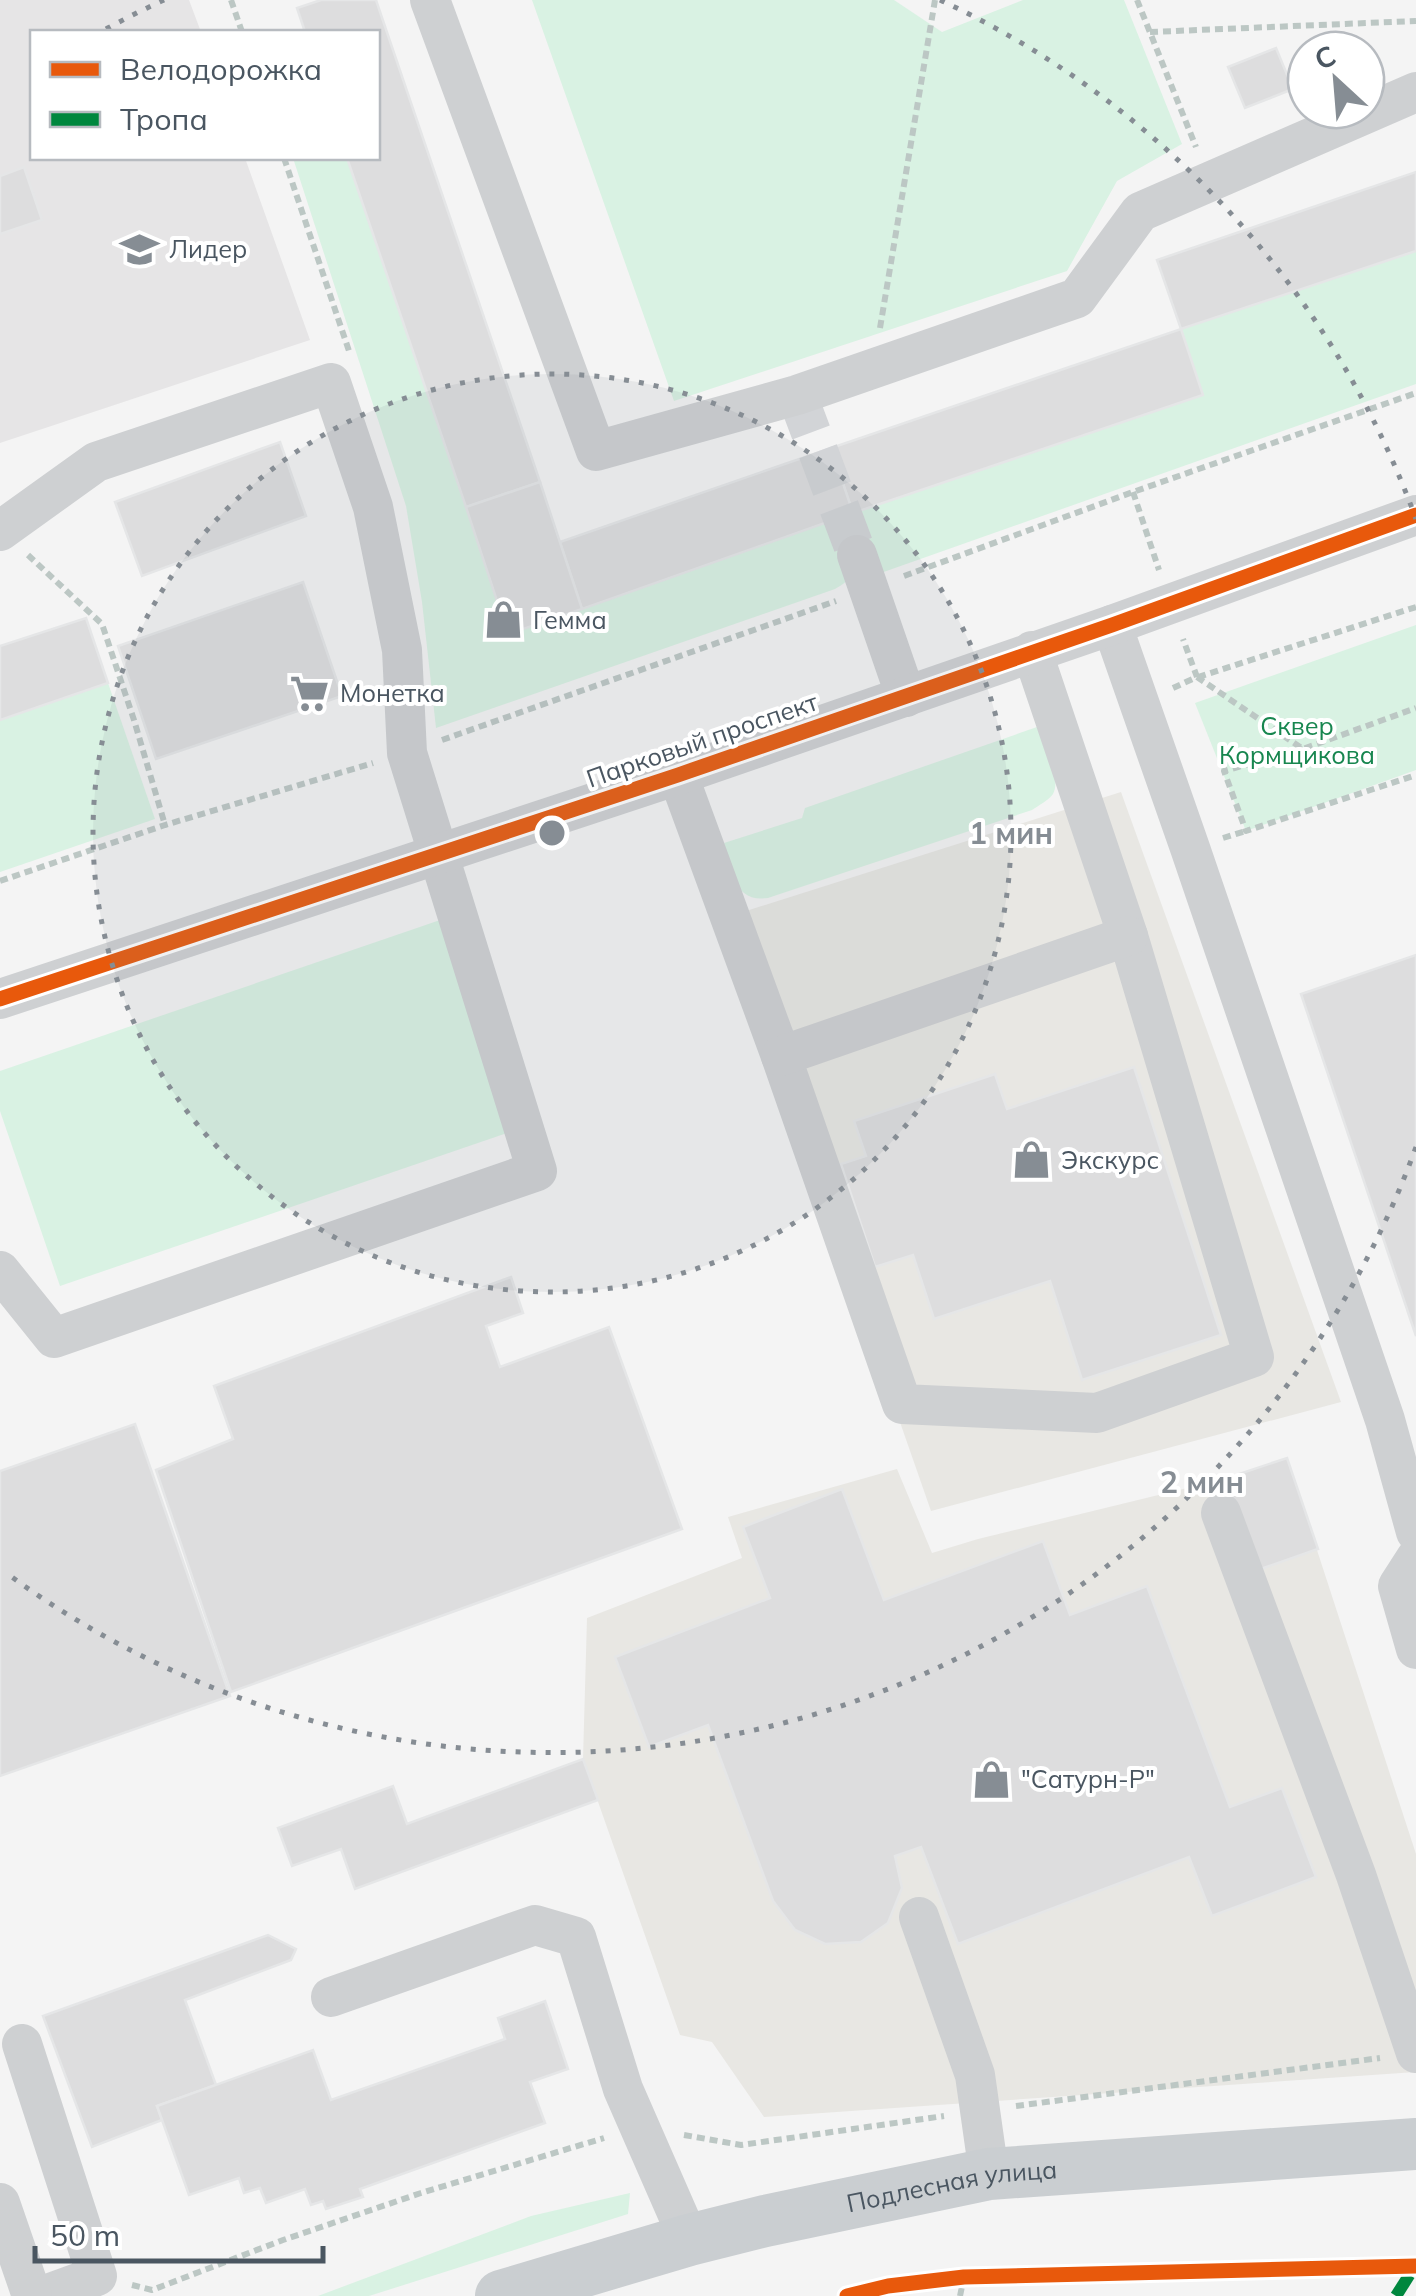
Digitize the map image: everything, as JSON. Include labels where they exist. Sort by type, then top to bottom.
[{"type":"main road","name":"Подлесная улица","points":[[501,2296],[765,2221],[989,2174],[1416,2144]]},
{"type":"street","points":[[430,0],[596,451],[798,395],[1077,298],[1140,212],[1416,92]]},
{"type":"street","points":[[0,1271],[54,1338],[537,1171],[407,753],[402,650],[374,506],[330,383],[96,462],[1,530]]},
{"type":"street","name":"Парковый проспект","points":[[0,999],[678,775],[1112,626],[1416,515]]},
{"type":"street","points":[[863,572],[906,697]]},
{"type":"street","points":[[1112,626],[1385,1420],[1416,1532]]},
{"type":"street","points":[[678,775],[902,1404],[1098,1413],[1254,1357],[1128,936],[1032,651]]},
{"type":"street","points":[[781,1056],[1128,936]]},
{"type":"street","points":[[1221,1513],[1356,1874],[1406,2054]]},
{"type":"street","points":[[1416,1558],[1398,1586],[1416,1649]]},
{"type":"street","points":[[919,1917],[975,2075],[989,2174]]},
{"type":"street","points":[[331,1997],[535,1925],[576,1937],[623,2089],[689,2240]]},
{"type":"street","points":[[22,2044],[97,2276],[42,2296]]},
{"type":"street","points":[[0,2203],[32,2296]]},
{"type":"path","points":[[232,0],[241,30]]},
{"type":"path","points":[[873,369],[935,0]]},
{"type":"path","points":[[1137,0],[1210,181]]},
{"type":"path","points":[[1150,32],[1416,21]]},
{"type":"path","points":[[285,160],[356,374],[330,383]]},
{"type":"path","points":[[0,881],[165,825],[407,753],[863,572],[1132,492],[1416,393]]},
{"type":"path","points":[[1,530],[102,624],[165,825]]},
{"type":"path","points":[[1302,749],[1197,677],[1416,607]]},
{"type":"path","points":[[1416,708],[1302,749],[1224,771],[1246,831],[1416,775]]},
{"type":"path","points":[[97,2276],[152,2290],[420,2194],[639,2128],[741,2145],[1406,2054]]},
{"type":"path","points":[[960,2296],[964,2277]]},
{"type":"shaded area","name":"Лидер","points":[[0,0],[189,0],[200,30],[30,30],[30,160],[246,160],[310,340],[0,443]]},
{"type":"shaded area","name":"Экскурс","points":[[1121,792],[1341,1402],[931,1511],[724,918]]},
{"type":"shaded area","name":"\"Сатурн-Р\"","points":[[1287,1458],[1416,1854],[1416,2072],[764,2117],[712,2042],[680,2035],[583,1759],[587,1618],[742,1558],[728,1517],[897,1469],[932,1553],[1224,1479]]},
{"type":"green space","points":[[532,0],[894,0],[942,32],[1023,0],[1124,0],[1182,144],[1117,181],[1067,271],[674,401]]},
{"type":"green space","points":[[294,160],[348,160],[508,633],[834,520],[849,573],[847,580],[835,589],[436,728],[406,506]]},
{"type":"green space","points":[[1416,251],[1416,384],[878,574],[858,512],[1202,395],[1181,329]]},
{"type":"green space","name":"Сквер Кормщикова","points":[[1416,625],[1416,770],[1246,831],[1195,703]]},
{"type":"green space","points":[[108,683],[155,819],[0,872],[0,720]]},
{"type":"green space","points":[[1037,727],[1051,760],[1055,787],[1051,796],[1032,810],[768,898],[747,895],[732,874],[724,843],[802,818],[805,808]]},
{"type":"green space","points":[[446,918],[519,1129],[60,1286],[0,1111],[0,1071]]},
{"type":"green space","points":[[630,2193],[628,2214],[369,2296],[318,2296],[531,2216]]},
{"type":"building","points":[[321,0],[376,0],[540,482],[466,507],[348,160],[380,160],[380,30],[304,30],[297,8]]},
{"type":"building","points":[[1276,48],[1286,72],[1286,92],[1245,108],[1228,67]]},
{"type":"building","points":[[24,167],[42,220],[0,234],[0,176]]},
{"type":"building","points":[[1416,172],[1416,251],[1181,329],[1157,260]]},
{"type":"building","points":[[1181,329],[1203,395],[853,513],[831,448]]},
{"type":"building","points":[[280,442],[306,516],[142,576],[115,502]]},
{"type":"building","points":[[831,448],[853,513],[582,609],[560,542]]},
{"type":"building","points":[[540,482],[582,609],[508,634],[466,507]]},
{"type":"building","points":[[303,582],[342,696],[156,759],[118,646]]},
{"type":"building","points":[[86,618],[108,683],[0,720],[0,646]]},
{"type":"building","points":[[1416,955],[1416,1336],[1301,994]]},
{"type":"building","points":[[1134,1067],[1221,1335],[1082,1380],[1050,1281],[934,1319],[913,1255],[875,1267],[841,1164],[866,1156],[854,1121],[995,1074],[1007,1109]]},
{"type":"building","points":[[511,1277],[523,1313],[486,1326],[500,1367],[609,1327],[682,1529],[231,1692],[156,1470],[233,1439],[214,1386]]},
{"type":"building","points":[[135,1424],[230,1696],[0,1776],[0,1471]]},
{"type":"building","points":[[1287,1458],[1318,1549],[1255,1571],[1224,1479]]},
{"type":"building","points":[[842,1489],[884,1600],[1043,1541],[1070,1615],[1147,1586],[1230,1807],[1282,1788],[1316,1877],[1212,1916],[1189,1857],[958,1944],[921,1847],[895,1856],[902,1888],[888,1923],[861,1942],[825,1944],[795,1930],[773,1901],[708,1725],[649,1747],[615,1657],[770,1598],[743,1527]]},
{"type":"building","points":[[583,1759],[598,1800],[355,1889],[341,1849],[292,1866],[278,1828],[393,1786],[407,1824]]},
{"type":"building","points":[[268,1935],[296,1949],[291,1960],[185,2000],[216,2085],[157,2106],[162,2120],[92,2147],[43,2016]]},
{"type":"building","points":[[545,2001],[568,2069],[530,2082],[545,2123],[360,2189],[363,2197],[326,2209],[323,2201],[311,2205],[305,2189],[266,2203],[260,2188],[244,2193],[239,2178],[189,2195],[157,2106],[313,2050],[331,2100],[505,2039],[498,2018]]},
{"type":"tunnel","points":[[797,395],[857,555]]},
{"type":"marked path","points":[[1396,2296],[1415,2266]]},
{"type":"cycle path","points":[[0,999],[678,775],[1416,515]]},
{"type":"cycle path","points":[[847,2296],[888,2286],[964,2277],[1416,2266]]},
{"type":"place","name":"Лидер","points":[[139,249]]},
{"type":"place","name":"Гемма","points":[[503,620]]},
{"type":"place","name":"Монетка","points":[[310,693]]},
{"type":"place","name":"Экскурс","points":[[1031,1160]]},
{"type":"place","name":"\"Сатурн-Р\"","points":[[991,1779]]}]
